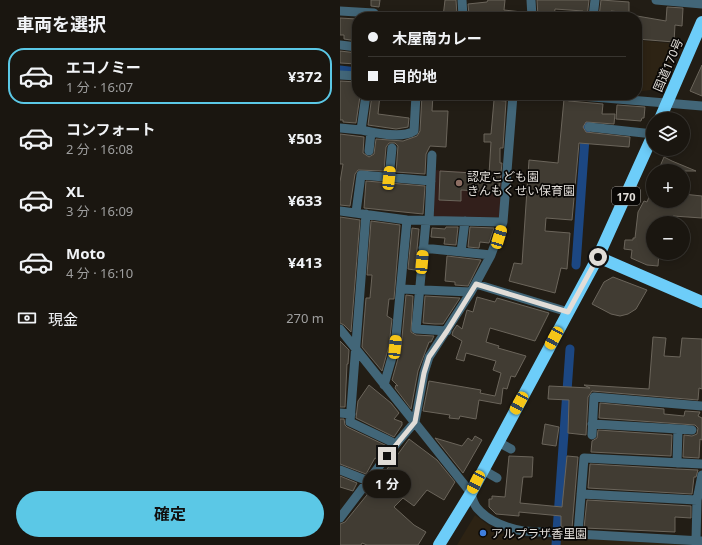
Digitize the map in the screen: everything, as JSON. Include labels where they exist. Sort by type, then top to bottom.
[{"type":"highway","name":"国道170号","points":[[663,112],[702,22]]},
{"type":"highway","name":"170","points":[[439,545],[471,493],[482,470],[598,257],[646,150]]},
{"type":"highway","points":[[598,257],[702,302]]},
{"type":"street","points":[[462,0],[463,12]]},
{"type":"street","points":[[531,0],[532,12]]},
{"type":"street","points":[[594,12],[595,0]]},
{"type":"street","points":[[656,0],[702,4]]},
{"type":"street","points":[[340,11],[357,12]]},
{"type":"street","points":[[340,45],[352,46]]},
{"type":"street","points":[[340,75],[352,76]]},
{"type":"street","points":[[361,130],[365,100]]},
{"type":"street","points":[[340,128],[371,132],[409,134],[414,131],[416,100]]},
{"type":"street","points":[[340,518],[396,444],[415,422],[424,373],[429,357],[473,288],[491,254],[504,222],[513,100]]},
{"type":"street","points":[[631,100],[702,106]]},
{"type":"street","points":[[589,128],[646,133]]},
{"type":"street","points":[[369,151],[371,132]]},
{"type":"street","points":[[389,178],[392,148]]},
{"type":"street","points":[[432,155],[431,181],[423,248],[416,329],[447,331]]},
{"type":"street","points":[[356,212],[361,176],[431,181]]},
{"type":"street","points":[[340,211],[406,220],[504,222]]},
{"type":"street","points":[[366,214],[350,422],[396,444]]},
{"type":"street","points":[[384,385],[395,347],[406,220]]},
{"type":"street","points":[[461,252],[466,221]]},
{"type":"street","points":[[423,248],[491,254]]},
{"type":"street","points":[[401,289],[419,290],[473,288],[568,312]]},
{"type":"street","points":[[340,329],[471,493],[476,508],[494,521],[509,529],[699,541],[699,497],[702,475]]},
{"type":"street","points":[[592,435],[594,397],[702,406]]},
{"type":"street","points":[[340,413],[351,414]]},
{"type":"street","points":[[592,424],[692,430]]},
{"type":"street","points":[[676,463],[678,429]]},
{"type":"street","points":[[498,442],[511,450]]},
{"type":"street","points":[[578,533],[584,458],[702,464]]},
{"type":"street","points":[[340,470],[368,481]]},
{"type":"street","points":[[482,470],[497,478]]},
{"type":"street","points":[[581,494],[699,497]]},
{"type":"shaded area","points":[[642,40],[678,44],[662,85],[657,89],[642,91]]},
{"type":"shaded area","points":[[434,170],[506,174],[500,217],[434,218],[432,215]]},
{"type":"shaded area","name":"アルプラザ香里園","points":[[475,515],[495,530],[508,537],[553,540],[562,537],[688,545],[457,545]]},
{"type":"building","points":[[371,0],[380,0],[379,7],[371,6]]},
{"type":"building","points":[[445,0],[456,0],[457,12],[444,12]]},
{"type":"building","points":[[488,0],[505,0],[504,10],[522,12],[469,12],[468,4],[487,2]]},
{"type":"building","points":[[537,0],[589,0],[588,12],[555,9],[555,12],[538,12]]},
{"type":"building","points":[[601,0],[629,2],[629,12],[600,12]]},
{"type":"building","points":[[667,7],[683,8],[682,26],[675,25],[674,42],[642,39],[642,17],[666,21]]},
{"type":"building","points":[[340,18],[352,19],[352,40],[344,39],[344,35],[340,35]]},
{"type":"building","points":[[340,51],[352,52],[352,64],[340,63]]},
{"type":"building","points":[[702,65],[702,96],[690,91]]},
{"type":"building","points":[[340,81],[352,82],[352,100],[359,100],[356,123],[343,122],[343,120],[340,120]]},
{"type":"building","points":[[371,100],[379,100],[378,114],[409,118],[408,127],[396,129],[368,125]]},
{"type":"building","points":[[422,100],[433,100],[432,111],[448,111],[446,147],[430,146],[426,154],[425,174],[396,172],[398,146],[395,143],[389,143],[386,147],[384,171],[358,170],[355,174],[350,206],[340,205],[340,182],[343,164],[340,164],[340,134],[364,137],[363,153],[369,157],[374,154],[376,139],[403,141],[417,136],[420,131]]},
{"type":"building","points":[[494,100],[506,101],[503,148],[500,148],[500,163],[502,163],[499,192],[461,190],[461,201],[439,200],[440,171],[489,174],[491,142],[484,142],[484,134],[491,134]]},
{"type":"building","points":[[564,100],[603,104],[602,114],[615,114],[614,124],[586,122],[583,127],[586,132],[630,137],[629,147],[579,143],[572,220],[546,218],[545,231],[570,233],[567,269],[561,268],[555,293],[509,281],[514,263],[522,264],[529,160],[558,163]]},
{"type":"building","points":[[617,105],[645,107],[644,118],[642,118],[641,121],[616,119]]},
{"type":"building","points":[[664,157],[679,164],[661,164]]},
{"type":"building","points":[[366,181],[425,186],[423,214],[364,208]]},
{"type":"building","points":[[690,195],[702,196],[702,218],[690,216],[646,216],[646,260],[658,260],[658,266],[647,265],[631,258],[632,250],[624,249],[625,240],[633,240],[633,238],[635,238],[638,212],[644,201],[646,202],[646,208],[690,208]]},
{"type":"building","points":[[340,217],[360,220],[351,332],[340,323]]},
{"type":"building","points":[[371,221],[400,225],[394,299],[389,299],[387,316],[392,319],[389,346],[382,371],[362,347],[366,298],[370,298],[372,275],[367,275]]},
{"type":"building","points":[[446,227],[458,227],[456,245],[444,244],[445,238],[431,237],[432,228],[445,229]]},
{"type":"building","points":[[470,227],[494,228],[489,243],[480,242],[479,248],[468,247]]},
{"type":"building","points":[[412,228],[419,229],[415,270],[408,269]]},
{"type":"building","points":[[447,256],[481,260],[468,286],[455,285],[455,282],[445,281]]},
{"type":"building","points":[[613,277],[647,290],[636,309],[628,314],[620,316],[611,314],[592,304],[604,282]]},
{"type":"building","points":[[406,295],[413,296],[411,332],[416,335],[434,336],[431,342],[429,342],[418,371],[411,409],[395,388],[396,385],[398,386],[392,380],[401,348]]},
{"type":"building","points":[[425,296],[460,298],[443,324],[435,324],[423,323]]},
{"type":"building","points":[[477,297],[495,302],[497,298],[549,313],[535,341],[490,328],[486,342],[499,346],[498,348],[526,356],[515,377],[511,376],[507,389],[503,388],[501,404],[479,400],[476,419],[460,416],[459,419],[449,418],[450,415],[423,411],[429,381],[481,390],[480,393],[495,396],[501,373],[493,370],[496,361],[466,353],[464,361],[456,359],[462,341],[452,335],[453,331],[457,325],[462,329],[467,310],[473,312]]},
{"type":"building","points":[[653,337],[666,338],[664,356],[680,357],[682,338],[702,339],[702,389],[699,388],[698,400],[592,391],[588,397],[586,435],[568,433],[569,400],[548,399],[549,386],[590,388],[584,385],[649,389]]},
{"type":"building","points":[[340,341],[349,350],[345,407],[340,407]]},
{"type":"building","points":[[369,385],[391,403],[399,413],[394,419],[402,422],[402,425],[394,437],[356,418],[358,401]]},
{"type":"building","points":[[600,403],[664,409],[664,414],[684,416],[685,411],[700,412],[698,416],[702,418],[702,440],[700,439],[699,458],[683,457],[684,435],[692,436],[697,434],[698,428],[695,425],[599,418]]},
{"type":"building","points":[[340,419],[344,419],[347,427],[387,446],[377,459],[375,458],[366,474],[340,464]]},
{"type":"building","points":[[545,424],[559,427],[556,446],[542,444]]},
{"type":"building","points":[[598,430],[672,435],[671,456],[591,452],[592,441],[597,438]]},
{"type":"building","points":[[475,436],[482,440],[463,473],[435,438],[462,446],[468,438],[472,441]]},
{"type":"building","points":[[409,439],[437,460],[455,482],[444,500],[427,490],[414,506],[403,498],[394,507],[414,525],[426,532],[418,545],[367,545],[362,543],[361,545],[340,545],[340,524],[345,522],[379,480]]},
{"type":"building","points":[[509,456],[533,457],[532,477],[523,477],[520,503],[562,507],[567,456],[578,457],[572,528],[561,527],[561,516],[519,512],[519,516],[496,514],[489,507],[489,499],[492,499],[492,496],[505,497]]},
{"type":"building","points":[[590,464],[698,470],[696,477],[694,477],[692,494],[588,488]]},
{"type":"building","points":[[340,476],[357,483],[353,491],[340,487]]},
{"type":"building","points":[[587,500],[691,506],[691,518],[675,517],[675,532],[584,528]]},
{"type":"waterway","points":[[340,70],[352,71]]},
{"type":"waterway","points":[[576,265],[587,110]]},
{"type":"waterway","points":[[556,545],[570,349]]},
{"type":"place","name":"認定こども園 きんもくせい保育園","points":[[459,183]]},
{"type":"place","name":"アルプラザ香里園","points":[[483,533]]},
{"type":"route","points":[[387,456],[415,422],[424,373],[429,357],[476,284],[568,312],[598,257]]}]
